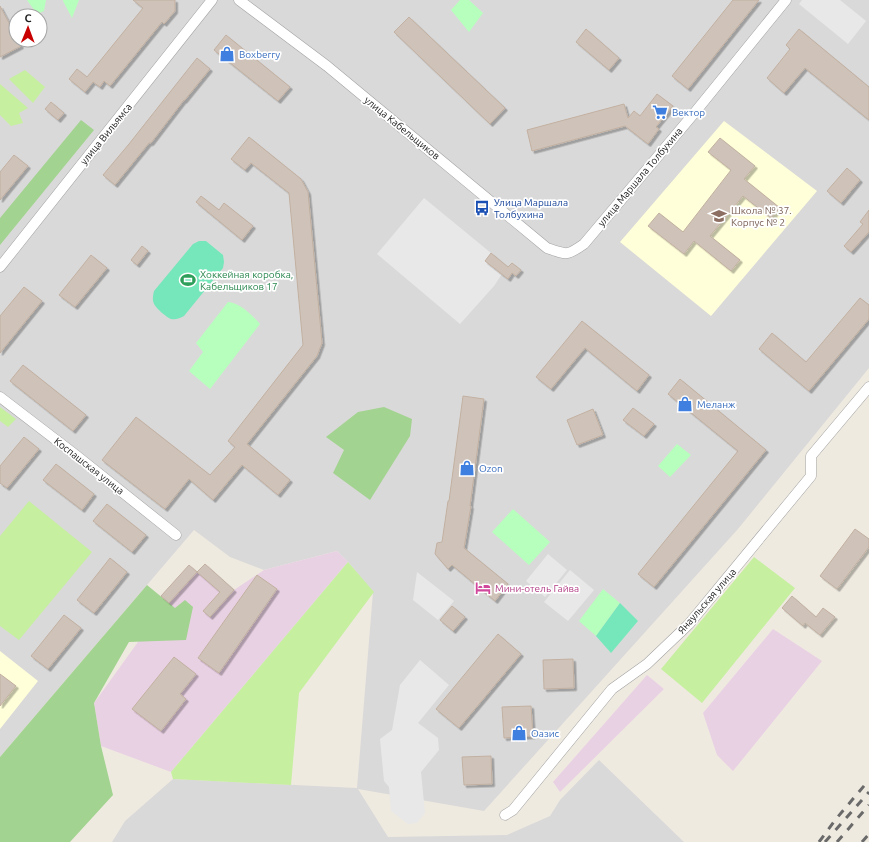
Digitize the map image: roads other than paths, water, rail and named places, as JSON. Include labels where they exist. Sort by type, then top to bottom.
[{"type":"street","name":"улица Вильямса","points":[[0,267],[212,0]]},
{"type":"street","name":"улица Кабельщиков","points":[[239,0],[327,66],[548,248],[565,254]]},
{"type":"street","name":"улица Маршала Толбухина","points":[[565,254],[573,252],[584,244],[696,111],[786,0]]},
{"type":"street","name":"Янаульская улица","points":[[505,815],[512,810],[612,689],[647,664],[689,624],[811,476],[811,456],[869,387]]},
{"type":"street","name":"Коспашская улица","points":[[0,397],[77,456],[176,536]]},
{"type":"railway","points":[[819,842],[836,819],[869,780]]},
{"type":"railway","points":[[825,842],[869,792]]},
{"type":"railway","points":[[837,842],[869,805]]},
{"type":"railway","points":[[862,842],[869,834]]},
{"type":"place","name":"Boxberry","points":[[227,54]]},
{"type":"place","name":"Вектор","points":[[660,112]]},
{"type":"place","name":"Улица Маршала Толбухина","points":[[482,208]]},
{"type":"place","name":"Школа № 37. Корпус № 2","points":[[719,216]]},
{"type":"place","name":"Хоккейная коробка, Кабельщиков 17","points":[[188,280]]},
{"type":"place","name":"Меланж","points":[[685,404]]},
{"type":"place","name":"Ozon","points":[[467,468]]},
{"type":"place","name":"Мини-отель Гайва","points":[[483,588]]},
{"type":"place","name":"Оазис","points":[[519,733]]}]
